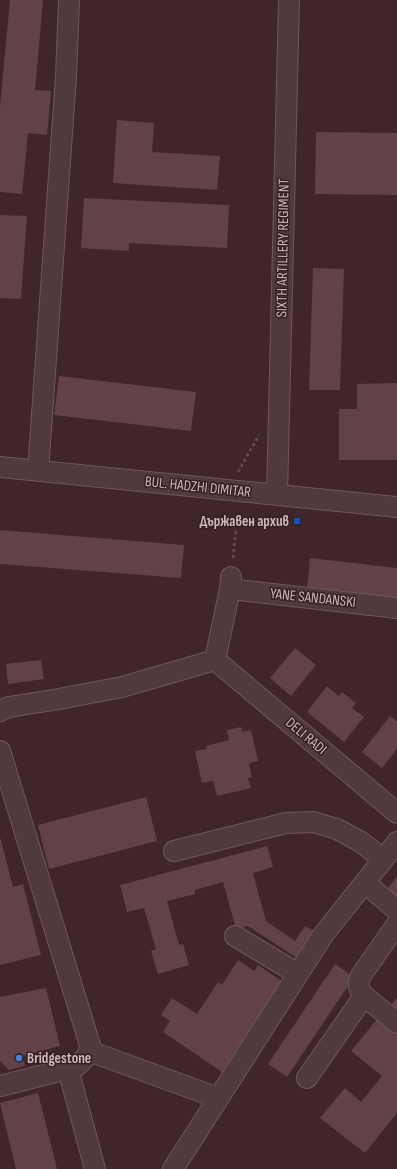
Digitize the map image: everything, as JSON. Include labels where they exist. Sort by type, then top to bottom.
[{"type":"street","points":[[38,471],[66,77],[69,0]]},
{"type":"street","name":"SIXTH ARTILLERY REGIMENT","points":[[277,495],[289,0]]},
{"type":"street","name":"BUL. HADZHI DIMITAR","points":[[0,467],[397,507]]},
{"type":"street","points":[[0,711],[9,707],[122,687],[215,660],[230,583]]},
{"type":"street","name":"YANE SANDANSKI","points":[[230,583],[397,608]]},
{"type":"street","name":"DELI RADI","points":[[215,660],[397,813]]},
{"type":"street","points":[[0,751],[90,1044],[86,1057],[82,1063],[75,1067],[0,1086]]},
{"type":"street","points":[[174,851],[286,823],[313,822],[337,829],[361,842],[383,860]]},
{"type":"street","points":[[173,1169],[323,935],[397,842]]},
{"type":"street","points":[[365,883],[397,910]]},
{"type":"street","points":[[397,924],[359,978],[359,988],[364,996],[397,1023]]},
{"type":"street","points":[[235,936],[298,974]]},
{"type":"street","points":[[307,1078],[364,996]]},
{"type":"street","points":[[89,1051],[218,1098]]},
{"type":"street","points":[[68,1068],[95,1169]]},
{"type":"path","points":[[230,583],[236,530]]},
{"type":"building","points":[[10,0],[43,0],[35,90],[51,91],[47,135],[28,133],[22,194],[0,192],[0,106]]},
{"type":"building","points":[[117,120],[154,123],[152,152],[220,156],[217,190],[113,183]]},
{"type":"building","points":[[316,132],[397,133],[397,195],[315,194]]},
{"type":"building","points":[[84,198],[229,205],[227,248],[129,243],[129,251],[81,248]]},
{"type":"building","points":[[0,215],[27,216],[21,299],[0,298]]},
{"type":"building","points":[[313,268],[344,269],[340,390],[309,390]]},
{"type":"building","points":[[59,376],[196,392],[191,431],[54,415]]},
{"type":"building","points":[[397,383],[397,460],[339,460],[339,409],[357,409],[357,384]]},
{"type":"building","points":[[0,530],[184,545],[181,578],[0,564]]},
{"type":"building","points":[[310,558],[397,568],[397,600],[307,590]]},
{"type":"building","points":[[295,648],[316,665],[291,696],[270,678]]},
{"type":"building","points":[[41,660],[44,679],[8,684],[6,664]]},
{"type":"building","points":[[327,686],[339,696],[342,692],[356,703],[352,708],[364,717],[344,742],[307,712]]},
{"type":"building","points":[[390,716],[397,721],[397,749],[382,768],[362,752]]},
{"type":"building","points":[[241,727],[242,732],[251,730],[258,761],[249,763],[252,778],[248,778],[251,788],[217,796],[213,781],[202,783],[195,751],[207,749],[206,746],[229,740],[227,730]]},
{"type":"building","points":[[146,797],[157,841],[49,869],[38,825]]},
{"type":"building","points":[[0,837],[13,887],[23,884],[41,955],[0,965]]},
{"type":"building","points":[[267,846],[273,867],[253,873],[266,921],[295,941],[305,926],[315,932],[297,958],[248,926],[236,929],[223,882],[195,890],[195,894],[167,901],[179,945],[183,944],[189,965],[158,974],[151,951],[156,949],[144,908],[127,912],[120,885]]},
{"type":"building","points":[[397,877],[397,901],[382,895]]},
{"type":"building","points":[[238,960],[254,971],[258,965],[286,984],[225,1074],[163,1032],[170,1021],[161,1015],[172,998],[197,1014],[218,982],[222,985]]},
{"type":"building","points":[[335,964],[354,977],[287,1077],[268,1064]]},
{"type":"building","points":[[46,988],[60,1046],[22,1056],[25,1066],[9,1070],[0,1061],[0,997]]},
{"type":"building","points":[[397,998],[397,1013],[389,1007]]},
{"type":"building","points":[[378,1018],[397,1033],[397,1113],[365,1153],[320,1118],[345,1088],[361,1102],[382,1076],[351,1051]]},
{"type":"building","points":[[38,1093],[57,1169],[16,1169],[0,1103]]},
{"type":"place","name":"Държавен архив","points":[[297,521]]},
{"type":"place","name":"Bridgestone","points":[[19,1058]]}]
